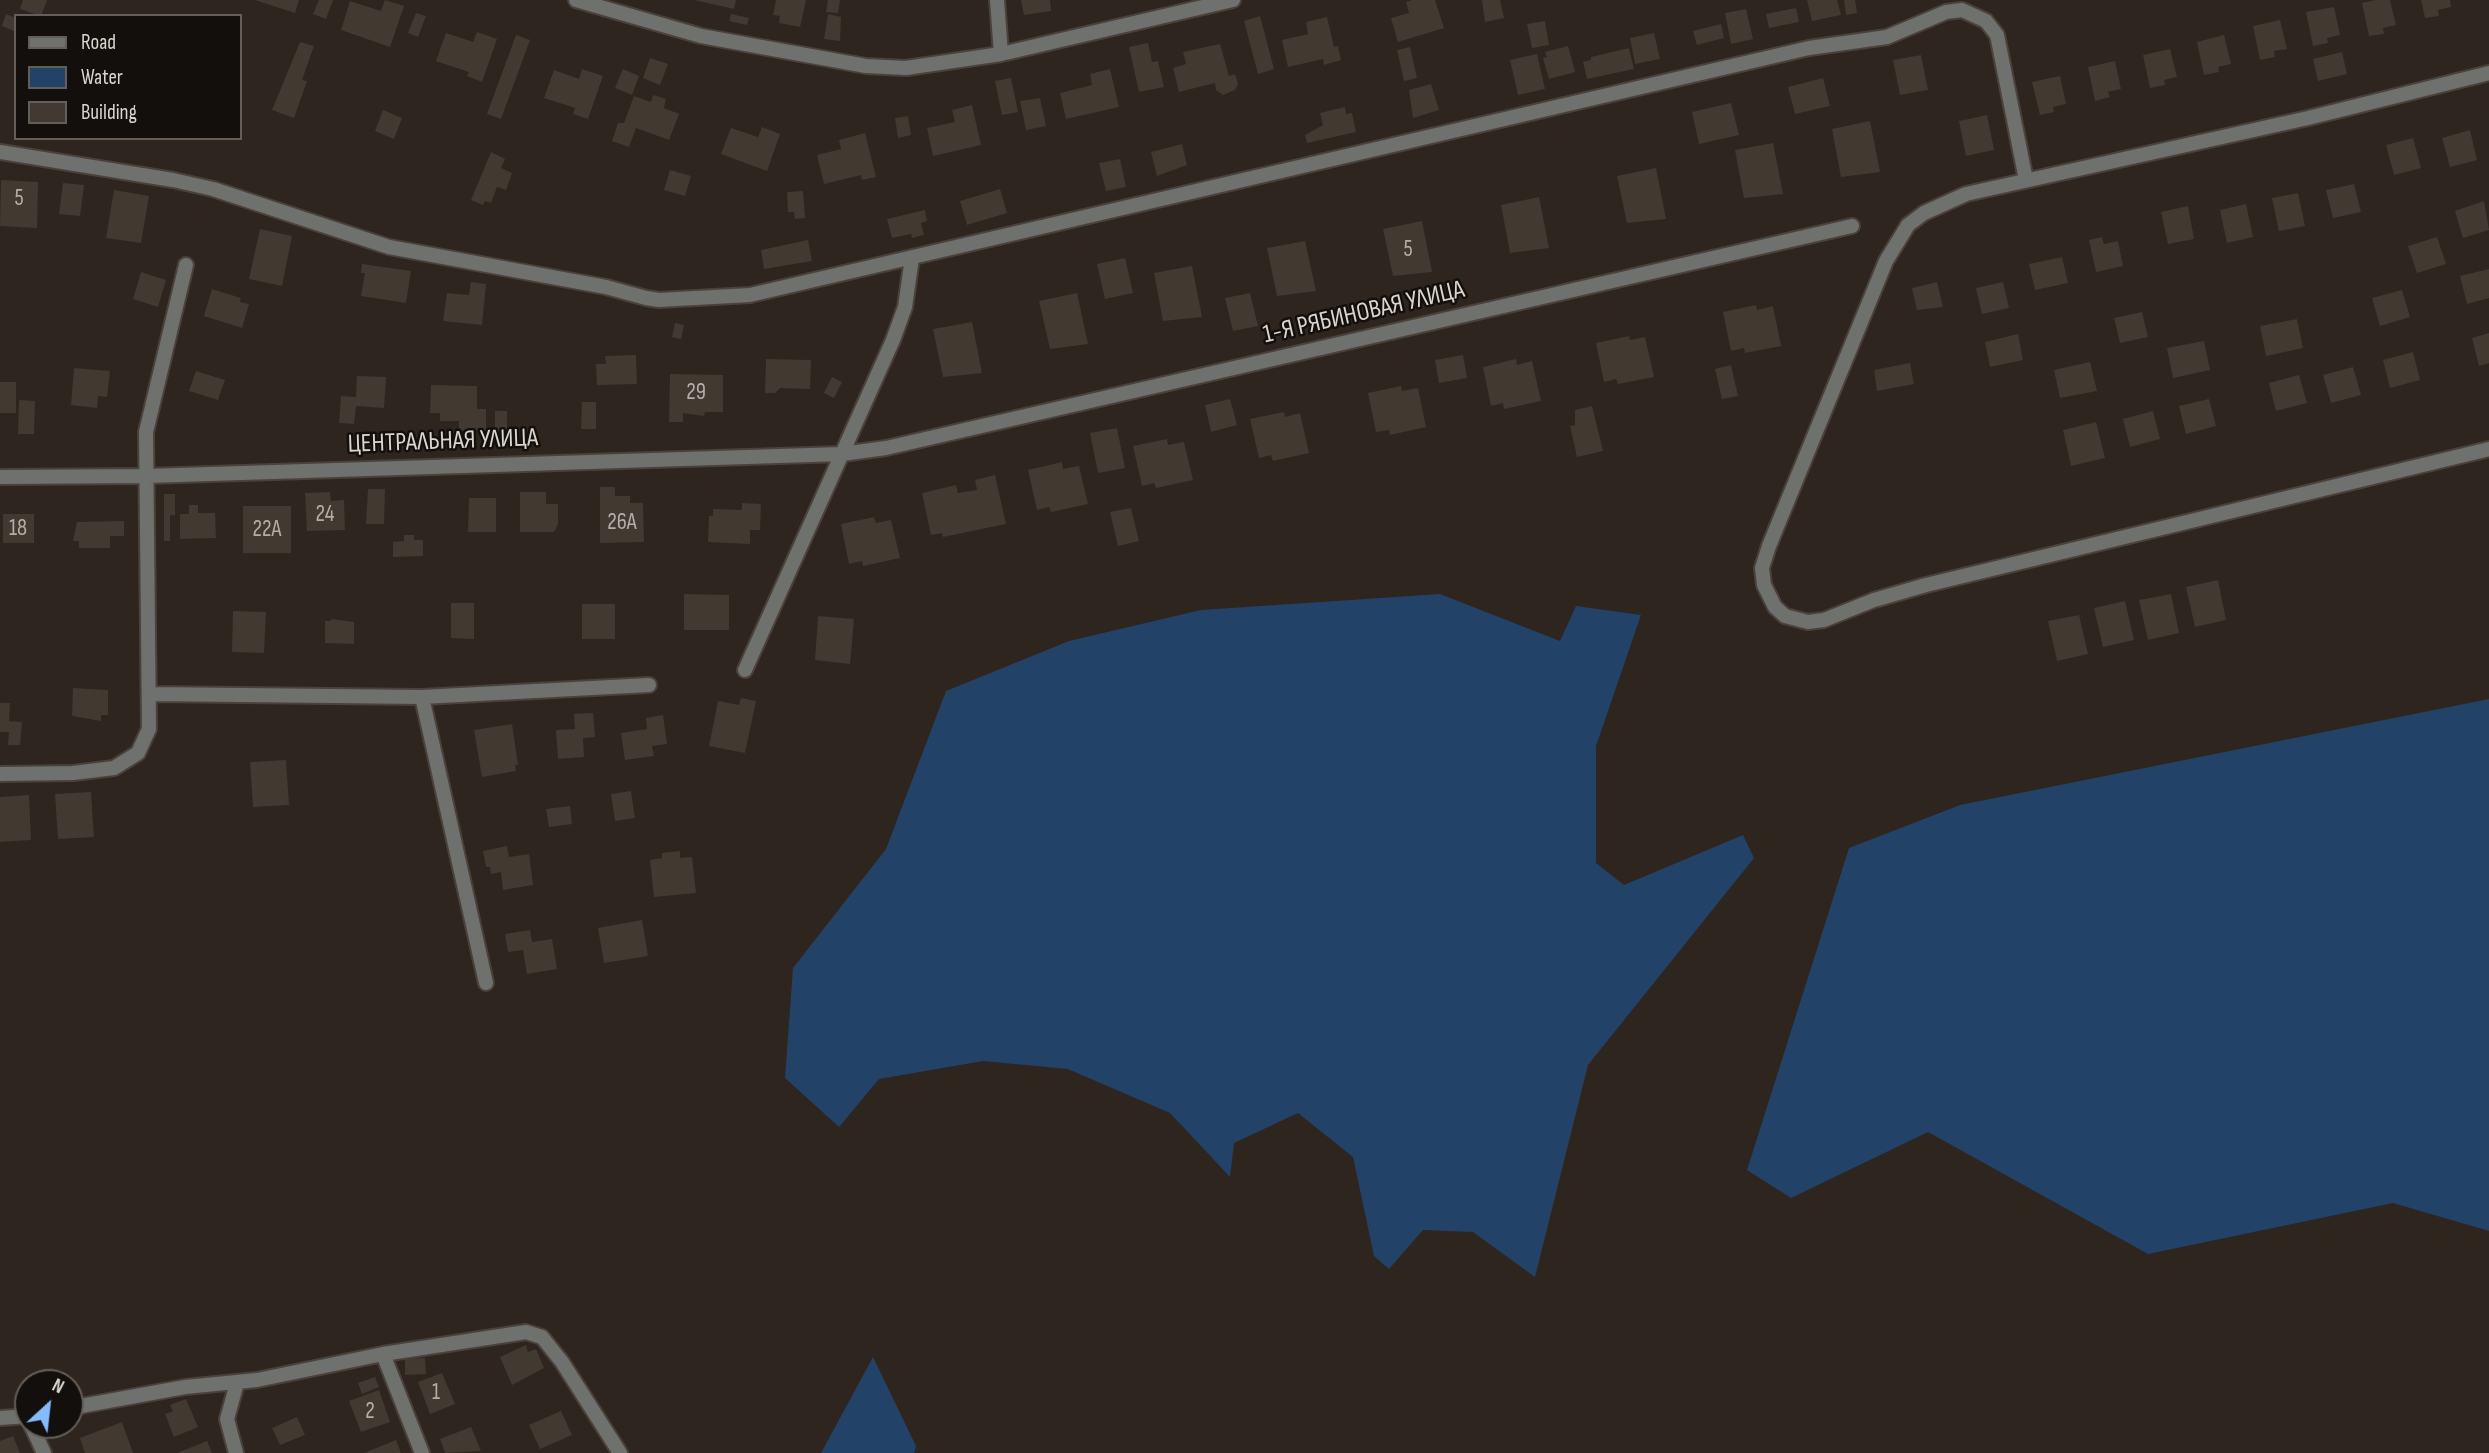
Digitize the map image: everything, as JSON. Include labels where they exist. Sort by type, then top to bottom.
[{"type":"street","points":[[576,0],[701,36],[866,66],[938,65],[1002,54],[1233,0]]},
{"type":"street","points":[[997,0],[1002,54]]},
{"type":"street","points":[[0,152],[173,180],[213,189],[389,247],[594,284],[659,300],[775,291],[1370,148],[1458,131],[1809,48],[1887,37],[1954,10],[1976,14],[1997,35],[2026,180]]},
{"type":"street","points":[[2489,74],[2308,118],[1966,194],[1934,208],[1908,225],[1896,242],[1762,568],[1769,598],[1784,616],[1808,622],[1824,620],[1874,600],[1926,585],[2489,449]]},
{"type":"street","name":"1-Я РЯБИНОВАЯ УЛИЦА","points":[[886,448],[1852,226]]},
{"type":"street","points":[[745,670],[905,307],[912,258]]},
{"type":"street","points":[[0,774],[94,771],[124,763],[138,752],[149,729],[151,694],[146,432],[150,406],[186,265]]},
{"type":"street","name":"ЦЕНТРАЛЬНАЯ УЛИЦА","points":[[0,477],[147,476],[842,454],[886,448]]},
{"type":"street","points":[[151,694],[422,697],[649,685]]},
{"type":"street","points":[[422,697],[486,983]]},
{"type":"street","points":[[84,1405],[185,1387],[237,1383],[383,1354],[508,1334],[537,1335],[562,1362],[620,1453]]},
{"type":"street","points":[[383,1354],[422,1453]]},
{"type":"street","points":[[236,1453],[227,1419],[237,1383]]},
{"type":"water","points":[[1440,594],[1560,641],[1576,606],[1641,615],[1596,746],[1596,863],[1624,885],[1743,835],[1754,858],[1588,1065],[1535,1277],[1473,1232],[1423,1230],[1389,1269],[1374,1256],[1353,1157],[1298,1113],[1234,1143],[1230,1177],[1170,1113],[1068,1069],[983,1061],[879,1079],[839,1127],[785,1078],[793,968],[886,849],[946,691],[1069,641],[1201,610]]},
{"type":"water","points":[[2489,699],[2489,1231],[2393,1203],[2148,1254],[1928,1132],[1791,1198],[1747,1170],[1849,848],[1960,805]]},
{"type":"water","points":[[873,1357],[916,1446],[914,1453],[821,1453]]},
{"type":"building","points":[[23,0],[47,0],[42,14],[20,9]]},
{"type":"building","points":[[255,0],[299,0],[295,13]]},
{"type":"building","points":[[319,0],[333,0],[326,19],[313,14]]},
{"type":"building","points":[[385,0],[404,6],[390,47],[341,30],[350,1],[381,11]]},
{"type":"building","points":[[694,0],[736,0],[734,9]]},
{"type":"building","points":[[776,0],[806,0],[800,27],[779,23],[780,16],[773,15]]},
{"type":"building","points":[[828,0],[840,0],[838,13],[826,12]]},
{"type":"building","points":[[1021,0],[1050,0],[1051,11],[1024,15]]},
{"type":"building","points":[[1435,0],[1444,28],[1398,42],[1391,18],[1409,13],[1406,2]]},
{"type":"building","points":[[1482,0],[1500,0],[1504,18],[1485,22]]},
{"type":"building","points":[[1807,0],[1837,0],[1841,15],[1812,21]]},
{"type":"building","points":[[1844,0],[1855,0],[1857,13],[1846,15]]},
{"type":"building","points":[[2390,0],[2396,25],[2383,28],[2384,34],[2369,36],[2362,3]]},
{"type":"building","points":[[2421,0],[2450,0],[2451,7],[2438,10],[2439,16],[2425,18]]},
{"type":"building","points":[[2334,7],[2340,35],[2327,38],[2328,43],[2313,46],[2306,12]]},
{"type":"building","points":[[1796,8],[1799,22],[1769,28],[1766,14]]},
{"type":"building","points":[[1746,9],[1753,39],[1731,44],[1725,13]]},
{"type":"building","points":[[416,13],[426,16],[418,37],[408,33]]},
{"type":"building","points":[[6,14],[14,17],[14,31],[2,26]]},
{"type":"building","points":[[731,14],[749,18],[747,25],[729,21]]},
{"type":"building","points":[[828,14],[841,17],[840,41],[824,39]]},
{"type":"building","points":[[1260,16],[1274,69],[1258,74],[1244,21]]},
{"type":"building","points":[[1327,17],[1334,47],[1338,46],[1341,60],[1324,65],[1323,59],[1288,67],[1282,40],[1308,34],[1306,22]]},
{"type":"building","points":[[2280,20],[2287,49],[2274,51],[2275,57],[2260,60],[2253,26]]},
{"type":"building","points":[[1545,21],[1549,45],[1532,48],[1527,24]]},
{"type":"building","points":[[1721,24],[1724,38],[1697,45],[1693,31]]},
{"type":"building","points":[[477,32],[497,39],[482,82],[467,76],[469,72],[436,61],[446,33],[473,42]]},
{"type":"building","points":[[1654,33],[1660,59],[1635,64],[1630,38]]},
{"type":"building","points":[[516,35],[530,40],[501,119],[487,114]]},
{"type":"building","points":[[2224,35],[2231,64],[2218,67],[2219,72],[2204,75],[2197,42]]},
{"type":"building","points":[[300,42],[314,46],[302,80],[307,81],[294,118],[272,110]]},
{"type":"building","points":[[1148,43],[1152,62],[1158,61],[1164,87],[1139,92],[1129,47]]},
{"type":"building","points":[[1220,44],[1229,76],[1235,74],[1238,84],[1235,90],[1223,95],[1216,90],[1215,83],[1179,92],[1173,68],[1186,64],[1183,52]]},
{"type":"building","points":[[1568,46],[1575,72],[1549,79],[1543,58],[1547,57],[1545,52]]},
{"type":"building","points":[[1410,47],[1417,78],[1404,81],[1397,50]]},
{"type":"building","points":[[1629,48],[1634,69],[1587,79],[1583,62],[1591,60],[1591,57]]},
{"type":"building","points":[[2170,49],[2177,77],[2164,80],[2165,85],[2150,88],[2143,55]]},
{"type":"building","points":[[2342,52],[2347,74],[2318,81],[2313,59]]},
{"type":"building","points":[[1537,54],[1545,89],[1518,95],[1510,60]]},
{"type":"building","points":[[1921,55],[1928,90],[1900,95],[1893,60]]},
{"type":"building","points":[[650,58],[668,64],[660,85],[643,78]]},
{"type":"building","points":[[2115,61],[2121,89],[2108,92],[2110,97],[2095,101],[2088,67]]},
{"type":"building","points":[[582,69],[603,76],[588,119],[573,114],[575,108],[544,98],[554,70],[579,79]]},
{"type":"building","points":[[623,69],[639,76],[632,95],[615,88]]},
{"type":"building","points":[[1110,69],[1119,107],[1066,119],[1060,93],[1092,85],[1090,74]]},
{"type":"building","points":[[2060,76],[2066,104],[2053,107],[2054,112],[2040,115],[2032,82]]},
{"type":"building","points":[[1011,78],[1018,112],[1002,115],[995,81]]},
{"type":"building","points":[[1823,78],[1830,106],[1795,114],[1788,87]]},
{"type":"building","points":[[1431,84],[1439,110],[1413,118],[1409,90]]},
{"type":"building","points":[[653,95],[666,99],[664,108],[679,114],[669,140],[636,128],[629,147],[612,141],[618,123],[624,123],[634,96],[651,102]]},
{"type":"building","points":[[1040,98],[1046,126],[1026,130],[1020,101]]},
{"type":"building","points":[[1731,103],[1739,135],[1699,144],[1692,112]]},
{"type":"building","points":[[972,105],[981,145],[933,156],[927,128],[955,122],[952,110]]},
{"type":"building","points":[[1345,107],[1346,114],[1352,113],[1356,132],[1307,143],[1305,135],[1323,125],[1320,113]]},
{"type":"building","points":[[383,110],[402,118],[394,139],[375,131]]},
{"type":"building","points":[[1987,115],[1994,150],[1966,156],[1959,121]]},
{"type":"building","points":[[908,116],[911,135],[898,138],[895,118]]},
{"type":"building","points":[[1870,121],[1880,172],[1841,177],[1832,129]]},
{"type":"building","points":[[762,127],[780,134],[767,171],[721,154],[731,128],[758,137]]},
{"type":"building","points":[[2470,130],[2477,160],[2450,167],[2442,138]]},
{"type":"building","points":[[865,133],[876,177],[862,180],[861,175],[824,184],[817,155],[841,149],[839,140]]},
{"type":"building","points":[[2413,138],[2421,168],[2394,175],[2386,145]]},
{"type":"building","points":[[1773,143],[1783,194],[1744,198],[1735,150]]},
{"type":"building","points":[[1182,144],[1187,165],[1157,176],[1151,152]]},
{"type":"building","points":[[491,152],[505,159],[501,168],[512,173],[506,190],[497,187],[491,203],[485,201],[483,205],[471,200]]},
{"type":"building","points":[[1120,159],[1126,187],[1106,191],[1099,163]]},
{"type":"building","points":[[1656,168],[1666,219],[1627,223],[1617,176]]},
{"type":"building","points":[[670,170],[691,176],[685,196],[664,190]]},
{"type":"building","points":[[1,180],[38,182],[37,228],[0,226]]},
{"type":"building","points":[[63,183],[84,185],[80,216],[59,214]]},
{"type":"building","points":[[2354,184],[2361,212],[2333,218],[2326,190]]},
{"type":"building","points":[[1000,189],[1007,213],[967,225],[960,201]]},
{"type":"building","points":[[114,190],[149,196],[141,243],[106,238]]},
{"type":"building","points":[[803,191],[805,218],[795,219],[794,212],[788,212],[787,192]]},
{"type":"building","points":[[2298,193],[2305,226],[2279,231],[2272,198]]},
{"type":"building","points":[[1539,197],[1549,248],[1510,253],[1501,205]]},
{"type":"building","points":[[2484,201],[2489,230],[2463,238],[2455,211]]},
{"type":"building","points":[[2246,204],[2253,237],[2227,243],[2220,210]]},
{"type":"building","points":[[2188,206],[2194,239],[2168,244],[2161,212]]},
{"type":"building","points":[[925,210],[927,221],[921,223],[924,235],[912,238],[911,234],[892,238],[887,219]]},
{"type":"building","points":[[1422,221],[1432,272],[1393,276],[1383,229]]},
{"type":"building","points":[[260,229],[292,236],[282,286],[249,279]]},
{"type":"building","points":[[2102,237],[2104,244],[2118,241],[2123,266],[2096,272],[2089,240]]},
{"type":"building","points":[[2437,237],[2446,264],[2417,273],[2408,246]]},
{"type":"building","points":[[808,240],[812,261],[764,269],[761,250]]},
{"type":"building","points":[[1305,241],[1316,291],[1277,296],[1267,248]]},
{"type":"building","points":[[2062,257],[2068,283],[2035,290],[2029,264]]},
{"type":"building","points":[[1125,258],[1133,293],[1105,299],[1097,264]]},
{"type":"building","points":[[362,264],[411,271],[406,303],[361,296],[365,273],[361,273]]},
{"type":"building","points":[[1192,266],[1202,317],[1163,321],[1154,273]]},
{"type":"building","points":[[2489,269],[2489,298],[2467,304],[2460,276]]},
{"type":"building","points":[[141,272],[166,280],[158,307],[133,299]]},
{"type":"building","points":[[471,282],[486,284],[482,325],[443,321],[447,293],[469,295]]},
{"type":"building","points":[[1937,282],[1943,307],[1917,310],[1912,288]]},
{"type":"building","points":[[2003,282],[2009,308],[1982,314],[1976,288]]},
{"type":"building","points":[[212,289],[241,298],[240,302],[249,304],[242,328],[204,316]]},
{"type":"building","points":[[2402,290],[2410,317],[2380,326],[2372,298]]},
{"type":"building","points":[[1077,293],[1088,344],[1050,349],[1039,301]]},
{"type":"building","points":[[1250,293],[1258,326],[1233,331],[1225,298]]},
{"type":"building","points":[[1756,305],[1757,310],[1773,306],[1781,346],[1745,353],[1744,348],[1731,351],[1723,312]]},
{"type":"building","points":[[2142,312],[2148,337],[2120,343],[2114,318]]},
{"type":"building","points":[[2297,319],[2303,348],[2266,356],[2260,326]]},
{"type":"building","points":[[972,322],[982,373],[943,377],[933,329]]},
{"type":"building","points":[[675,323],[684,325],[681,339],[672,337]]},
{"type":"building","points":[[2489,333],[2489,363],[2479,366],[2472,338]]},
{"type":"building","points":[[2018,334],[2023,360],[1990,367],[1985,342]]},
{"type":"building","points":[[1629,336],[1630,340],[1645,337],[1654,377],[1618,384],[1616,379],[1604,382],[1596,343]]},
{"type":"building","points":[[2204,341],[2210,370],[2173,378],[2167,348]]},
{"type":"building","points":[[2413,352],[2420,380],[2390,388],[2383,360]]},
{"type":"building","points":[[636,355],[637,384],[597,385],[596,364],[606,364],[605,356]]},
{"type":"building","points":[[1463,355],[1467,378],[1439,383],[1435,360]]},
{"type":"building","points":[[766,359],[811,360],[810,389],[780,388],[775,393],[765,393]]},
{"type":"building","points":[[1516,359],[1517,365],[1532,361],[1541,401],[1504,409],[1503,403],[1491,406],[1483,367]]},
{"type":"building","points":[[2090,362],[2097,391],[2060,398],[2054,370]]},
{"type":"building","points":[[1910,363],[1914,384],[1877,391],[1874,370]]},
{"type":"building","points":[[1731,365],[1738,396],[1722,399],[1715,369]]},
{"type":"building","points":[[2353,367],[2361,395],[2331,403],[2323,375]]},
{"type":"building","points":[[74,368],[110,371],[107,397],[98,396],[97,408],[71,405]]},
{"type":"building","points":[[196,371],[225,380],[218,400],[189,391]]},
{"type":"building","points":[[670,374],[723,375],[723,412],[705,412],[704,416],[683,413],[683,422],[669,422]]},
{"type":"building","points":[[2299,375],[2307,403],[2276,411],[2269,383]]},
{"type":"building","points":[[357,376],[386,377],[384,408],[356,406],[354,424],[339,423],[341,396],[356,397]]},
{"type":"building","points":[[832,377],[842,382],[834,398],[824,393]]},
{"type":"building","points":[[0,382],[16,382],[16,413],[0,413]]},
{"type":"building","points":[[431,385],[477,386],[477,409],[486,409],[486,431],[459,430],[459,421],[440,421],[440,413],[430,413]]},
{"type":"building","points":[[1401,386],[1402,391],[1418,388],[1426,427],[1390,435],[1389,430],[1376,432],[1368,393]]},
{"type":"building","points":[[1230,399],[1237,425],[1211,432],[1205,405]]},
{"type":"building","points":[[2209,399],[2216,426],[2186,434],[2179,406]]},
{"type":"building","points":[[19,400],[35,401],[34,434],[18,434]]},
{"type":"building","points":[[582,402],[596,402],[596,429],[581,429]]},
{"type":"building","points":[[1592,406],[1603,451],[1577,457],[1570,426],[1575,425],[1575,410]]},
{"type":"building","points":[[495,411],[507,411],[507,432],[495,432]]},
{"type":"building","points":[[2153,411],[2160,439],[2130,447],[2123,419]]},
{"type":"building","points":[[1284,412],[1285,417],[1300,413],[1309,453],[1273,461],[1271,455],[1259,458],[1250,419]]},
{"type":"building","points":[[2096,422],[2105,458],[2071,466],[2063,430]]},
{"type":"building","points":[[1117,428],[1125,468],[1098,473],[1090,433]]},
{"type":"building","points":[[1167,439],[1168,445],[1184,442],[1193,480],[1156,488],[1154,483],[1142,486],[1133,446]]},
{"type":"building","points":[[1062,462],[1063,469],[1079,466],[1088,504],[1051,512],[1049,507],[1037,510],[1028,470]]},
{"type":"building","points":[[995,475],[1006,524],[943,537],[942,533],[931,535],[922,493],[956,485],[958,493],[977,490],[975,480]]},
{"type":"building","points":[[600,487],[615,487],[615,496],[630,496],[630,503],[643,503],[644,542],[600,543]]},
{"type":"building","points":[[368,489],[385,489],[384,524],[366,524]]},
{"type":"building","points":[[330,492],[331,501],[344,500],[345,530],[307,531],[305,493]]},
{"type":"building","points":[[520,492],[546,492],[546,504],[558,504],[558,524],[554,532],[520,532]]},
{"type":"building","points":[[164,494],[175,494],[175,515],[170,515],[170,541],[164,541]]},
{"type":"building","points":[[469,498],[496,498],[496,532],[468,532]]},
{"type":"building","points":[[742,503],[761,504],[760,530],[750,530],[750,544],[708,542],[709,516],[713,516],[713,509],[742,510]]},
{"type":"building","points":[[189,505],[198,505],[198,513],[215,513],[216,538],[180,539],[180,514],[189,514]]},
{"type":"building","points":[[243,506],[291,506],[291,553],[243,553]]},
{"type":"building","points":[[1131,508],[1139,541],[1118,546],[1110,512]]},
{"type":"building","points":[[3,514],[34,514],[34,543],[3,543]]},
{"type":"building","points":[[874,517],[876,523],[891,520],[900,558],[863,566],[862,561],[849,564],[841,524]]},
{"type":"building","points":[[124,521],[124,536],[110,536],[110,548],[79,548],[79,541],[73,541],[77,522]]},
{"type":"building","points":[[404,535],[414,535],[414,540],[423,540],[423,556],[393,557],[393,542],[404,541]]},
{"type":"building","points":[[2218,580],[2226,620],[2195,627],[2186,587]]},
{"type":"building","points":[[684,594],[729,595],[729,630],[684,630]]},
{"type":"building","points":[[2171,594],[2179,633],[2148,640],[2139,600]]},
{"type":"building","points":[[2125,601],[2134,640],[2103,647],[2094,608]]},
{"type":"building","points":[[451,603],[474,603],[474,639],[451,638]]},
{"type":"building","points":[[582,604],[615,604],[615,639],[582,639]]},
{"type":"building","points":[[233,611],[266,612],[264,653],[232,652]]},
{"type":"building","points":[[2079,615],[2088,654],[2057,661],[2048,621]]},
{"type":"building","points":[[818,616],[854,619],[850,664],[815,660]]},
{"type":"building","points":[[331,619],[354,622],[354,644],[325,643],[325,621]]},
{"type":"building","points":[[73,688],[108,690],[108,715],[101,715],[101,721],[72,716]]},
{"type":"building","points":[[741,698],[756,701],[745,753],[709,746],[718,701],[739,705]]},
{"type":"building","points":[[0,703],[10,703],[9,721],[22,722],[20,745],[8,745],[9,732],[0,732]]},
{"type":"building","points":[[593,713],[595,737],[583,738],[584,757],[558,759],[556,730],[575,729],[574,714]]},
{"type":"building","points":[[663,715],[667,744],[652,746],[654,756],[625,760],[621,733],[647,729],[646,718]]},
{"type":"building","points":[[512,724],[518,765],[515,765],[516,771],[482,777],[474,730]]},
{"type":"building","points":[[286,760],[289,805],[253,807],[250,762]]},
{"type":"building","points":[[631,791],[635,818],[615,821],[611,794]]},
{"type":"building","points":[[91,792],[94,837],[58,839],[55,794]]},
{"type":"building","points":[[29,795],[31,840],[0,842],[0,797]]},
{"type":"building","points":[[570,806],[572,824],[549,827],[546,809]]},
{"type":"building","points":[[507,846],[509,857],[529,854],[533,885],[503,890],[501,872],[491,874],[490,867],[486,867],[483,851]]},
{"type":"building","points":[[680,851],[680,858],[692,857],[696,893],[654,897],[650,860],[662,858],[662,853]]},
{"type":"building","points":[[642,920],[648,956],[604,963],[598,928]]},
{"type":"building","points":[[530,930],[532,942],[552,939],[557,969],[527,974],[523,950],[508,952],[505,934]]},
{"type":"building","points":[[526,1345],[528,1352],[536,1349],[544,1368],[512,1385],[500,1357]]},
{"type":"building","points":[[425,1358],[426,1374],[405,1375],[405,1359]]},
{"type":"building","points":[[442,1373],[455,1404],[430,1414],[418,1382]]},
{"type":"building","points":[[375,1377],[379,1387],[362,1394],[358,1383]]},
{"type":"building","points":[[379,1390],[390,1422],[361,1432],[349,1401]]},
{"type":"building","points":[[186,1399],[198,1427],[174,1437],[165,1414],[173,1411],[170,1405]]},
{"type":"building","points":[[561,1411],[572,1435],[540,1449],[529,1425]]},
{"type":"building","points":[[297,1417],[305,1435],[280,1445],[272,1428]]},
{"type":"building","points":[[122,1422],[133,1453],[85,1453],[80,1439]]},
{"type":"building","points":[[471,1427],[481,1451],[445,1453],[440,1439]]},
{"type":"building","points":[[13,1436],[20,1453],[0,1453],[0,1441]]},
{"type":"building","points":[[396,1440],[401,1453],[364,1453]]},
{"type":"building","points":[[207,1441],[212,1453],[177,1453]]}]
